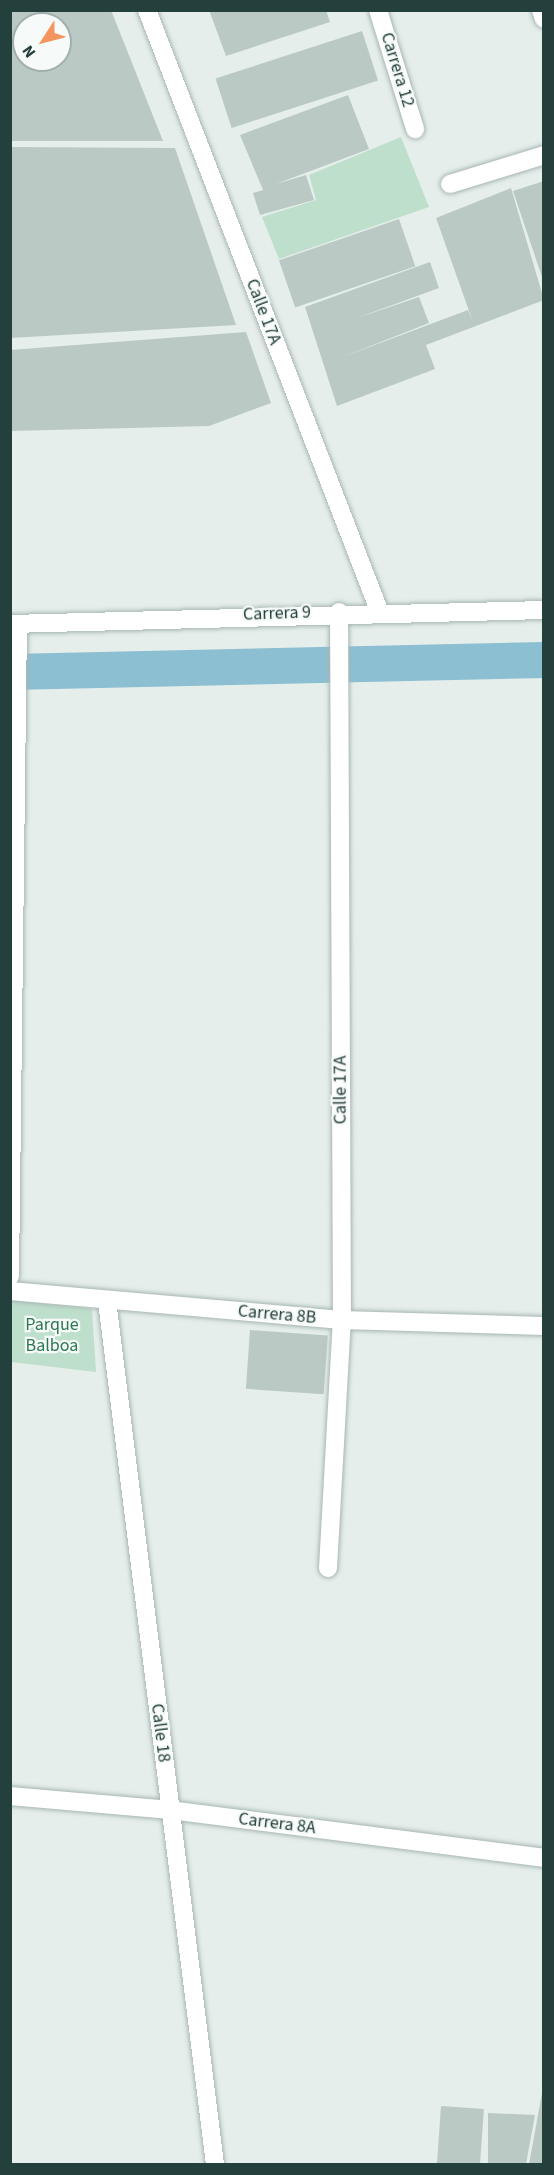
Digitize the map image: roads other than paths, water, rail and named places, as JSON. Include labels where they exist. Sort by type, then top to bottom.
[{"type":"street","name":"Calle 17A","points":[[147,10],[380,613]]},
{"type":"street","name":"Carrera 12","points":[[378,10],[415,129]]},
{"type":"street","points":[[541,10],[543,19]]},
{"type":"street","points":[[450,184],[543,155]]},
{"type":"street","name":"Carrera 9","points":[[14,624],[339,612],[543,610]]},
{"type":"street","name":"Calle 17A","points":[[327,1568],[342,1320],[339,612]]},
{"type":"street","points":[[10,1276],[18,648],[14,624]]},
{"type":"street","name":"Carrera 8B","points":[[10,1291],[342,1320],[543,1326]]},
{"type":"street","name":"Calle 18","points":[[106,1301],[215,2164]]},
{"type":"street","name":"Carrera 8A","points":[[10,1796],[170,1810],[543,1857]]},
{"type":"waterway","points":[[10,672],[544,660]]},
{"type":"park label","name":"Parque Balboa","points":[[52,1336]]}]
